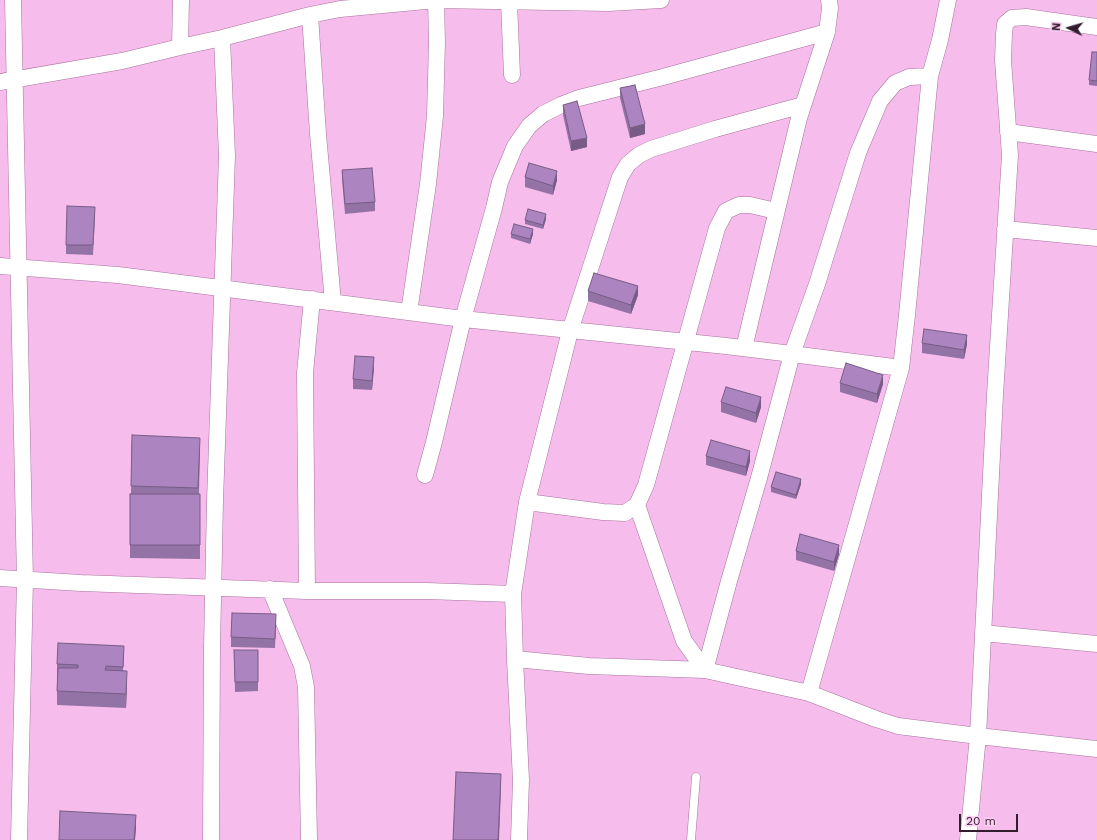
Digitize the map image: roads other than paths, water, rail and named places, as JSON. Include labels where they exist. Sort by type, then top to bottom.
[{"type":"street","points":[[13,0],[7,81],[18,268],[25,580],[19,840]]},
{"type":"street","points":[[180,47],[181,0]]},
{"type":"street","points":[[7,81],[122,61],[222,38],[310,15],[340,5],[436,0],[508,2],[661,0]]},
{"type":"street","points":[[409,312],[428,184],[435,116],[437,42],[436,0]]},
{"type":"street","points":[[744,348],[799,118],[827,32],[830,8],[829,0]]},
{"type":"street","points":[[809,693],[901,368],[930,76],[940,40],[948,0]]},
{"type":"street","points":[[508,2],[512,75]]},
{"type":"street","points":[[310,15],[332,302]]},
{"type":"street","points":[[968,840],[978,736],[995,395],[1010,155],[1004,60],[1005,24],[1012,18],[1026,17],[1097,27]]},
{"type":"street","points":[[424,475],[436,434],[463,319],[500,182],[515,146],[529,126],[544,114],[562,104],[579,98],[827,32]]},
{"type":"street","points":[[211,840],[212,647],[215,493],[227,156],[222,38]]},
{"type":"street","points":[[705,670],[792,354],[817,284],[858,153],[880,101],[895,83],[909,77],[930,76]]},
{"type":"street","points":[[519,840],[522,780],[513,594],[527,502],[570,330],[620,177],[628,164],[651,148],[803,105]]},
{"type":"street","points":[[1008,132],[1097,144]]},
{"type":"street","points":[[527,502],[603,512],[625,513],[637,505],[646,485],[717,228],[726,212],[739,205],[750,205],[776,211]]},
{"type":"street","points":[[1005,230],[1097,238]]},
{"type":"street","points":[[0,266],[118,275],[463,319],[744,348],[901,368]]},
{"type":"street","points":[[307,591],[304,374],[312,299]]},
{"type":"street","points":[[637,505],[684,641],[705,670]]},
{"type":"street","points":[[0,578],[80,583],[307,591],[427,591],[513,594]]},
{"type":"street","points":[[270,589],[302,666],[306,687],[309,840]]},
{"type":"street","points":[[983,633],[1097,644]]},
{"type":"street","points":[[515,659],[589,666],[705,670],[809,693],[898,726],[1097,749]]},
{"type":"lane","points":[[691,840],[696,777]]}]
